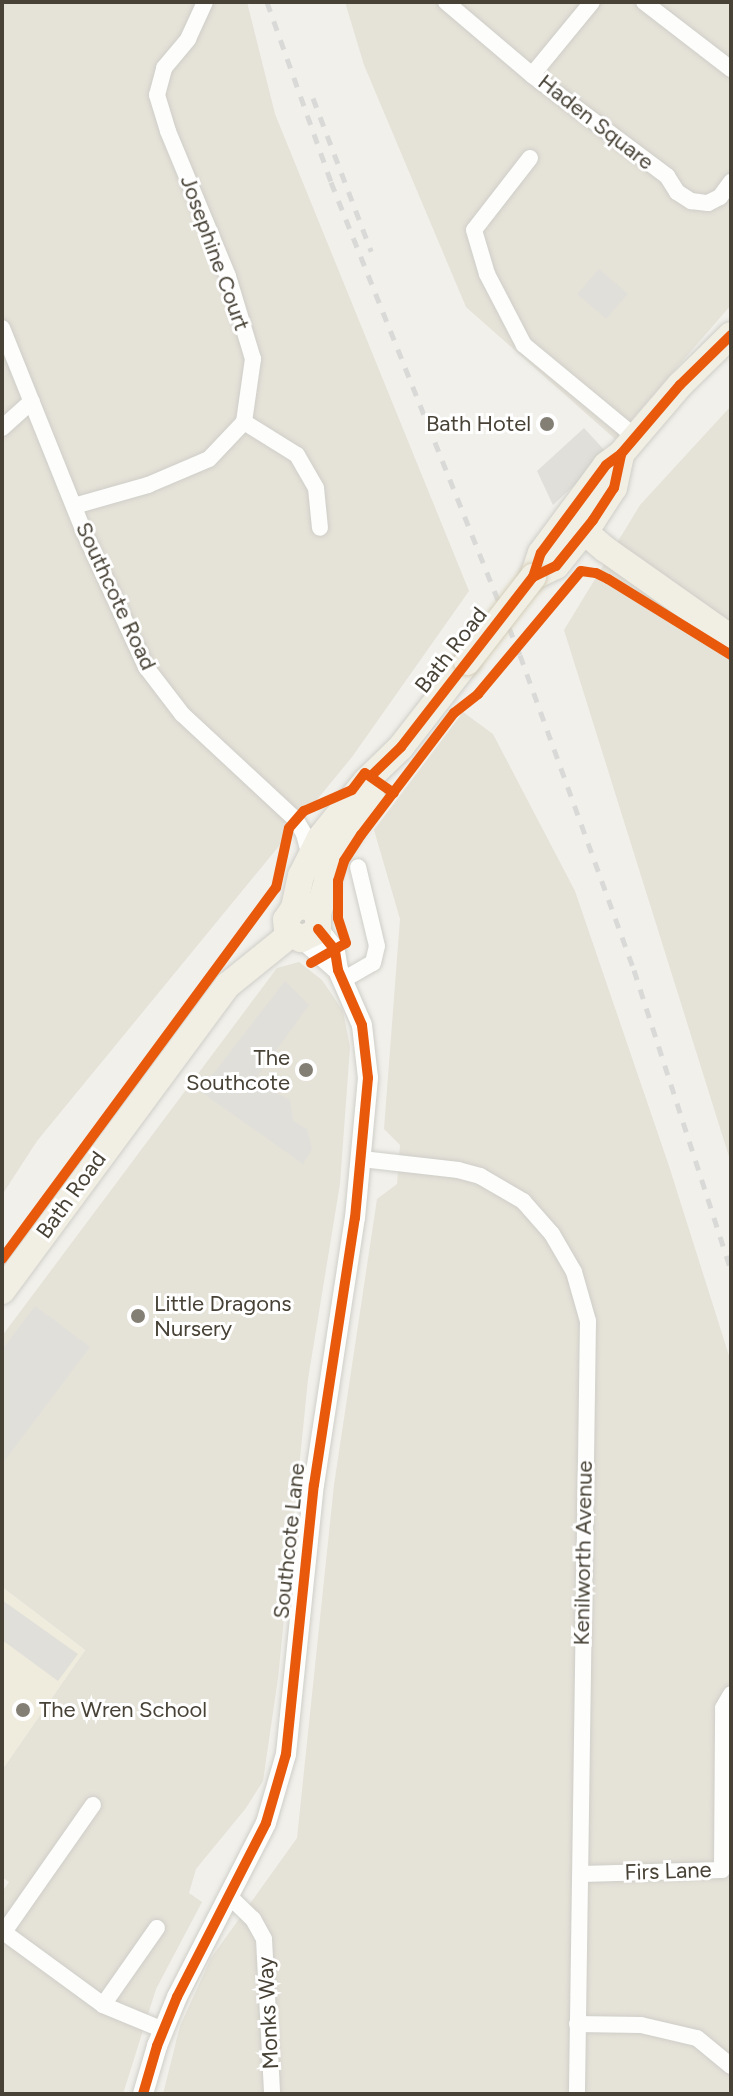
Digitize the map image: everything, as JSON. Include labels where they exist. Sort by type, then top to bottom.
[{"type":"main road","name":"Bath Road","points":[[302,924],[295,894],[310,858],[334,820],[401,747],[544,565],[584,521],[606,465],[731,335]]},
{"type":"main road","points":[[584,521],[634,569],[731,638]]},
{"type":"main road","points":[[544,565],[584,561],[634,569]]},
{"type":"main road","name":"Bath Road","points":[[2,1291],[228,985],[302,924],[337,850],[388,774],[401,747]]},
{"type":"street","name":"Josephine Court","points":[[205,2],[188,39],[164,68],[157,95],[168,131],[228,276],[253,359],[244,422]]},
{"type":"street","points":[[446,2],[532,75]]},
{"type":"street","name":"Haden Square","points":[[592,2],[532,75],[667,176],[677,192],[691,201],[708,203],[720,197],[731,182]]},
{"type":"street","points":[[644,2],[731,69]]},
{"type":"street","points":[[530,158],[474,230],[487,274],[524,345],[614,423],[627,445]]},
{"type":"street","name":"Southcote Road","points":[[2,328],[131,639],[160,687],[182,714],[296,820],[304,834],[310,858]]},
{"type":"street","points":[[2,428],[32,401]]},
{"type":"street","points":[[74,506],[148,485],[209,459],[244,422],[297,455],[316,488],[320,528]]},
{"type":"street","points":[[296,820],[323,824],[334,820]]},
{"type":"street","points":[[340,975],[373,963],[377,946],[358,867]]},
{"type":"street","name":"Southcote Lane","points":[[143,2094],[163,2030],[197,1954],[230,1897],[266,1823],[286,1754],[314,1485],[362,1159],[367,1048],[340,975],[335,950],[302,924]]},
{"type":"street","name":"Kenilworth Avenue","points":[[362,1159],[458,1170],[499,1186],[523,1201],[552,1234],[574,1272],[588,1321],[577,2094]]},
{"type":"street","name":"Firs Lane","points":[[581,1874],[722,1870],[723,1708],[731,1694]]},
{"type":"street","points":[[93,1805],[3,1931],[103,2005],[163,2030]]},
{"type":"street","name":"Monks Way","points":[[230,1897],[253,1919],[264,1939],[272,2094]]},
{"type":"street","points":[[103,2005],[157,1928]]},
{"type":"street","points":[[577,2024],[641,2025],[697,2038],[731,2066]]},
{"type":"shaded area","points":[[2,2],[247,2],[275,114],[469,591],[352,757],[37,1141],[2,1195]]},
{"type":"shaded area","points":[[345,2],[731,2],[731,305],[615,439],[466,307],[364,65]]},
{"type":"shaded area","points":[[599,269],[628,294],[606,319],[577,294]]},
{"type":"shaded area","points":[[731,406],[731,1163],[564,630],[640,505]]},
{"type":"shaded area","points":[[584,428],[608,454],[553,505],[537,471]]},
{"type":"shaded area","points":[[463,712],[493,734],[575,891],[669,1166],[731,1362],[731,2094],[163,2094],[180,2026],[211,1958],[297,1838],[334,1485],[377,1199],[397,1184],[400,1145],[384,1129],[400,919],[374,830]]},
{"type":"shaded area","points":[[299,962],[322,980],[343,1011],[350,1047],[340,1184],[308,1379],[278,1678],[263,1781],[246,1808],[196,1869],[189,1893],[202,1902],[156,1989],[123,2094],[2,2094],[2,1892],[9,1882],[2,1877],[2,1770],[85,1650],[2,1587],[2,1336],[277,968]]},
{"type":"shaded area","points":[[285,981],[309,1005],[254,1081],[290,1100],[293,1121],[307,1129],[312,1149],[303,1164],[200,1091]]},
{"type":"shaded area","points":[[35,1306],[90,1347],[2,1464],[2,1350]]},
{"type":"shaded area","name":"The Wren School","points":[[2,1587],[85,1650],[2,1770]]},
{"type":"shaded area","points":[[2,1600],[78,1654],[58,1681],[2,1640]]},
{"type":"railway","points":[[267,2],[331,182],[520,655],[634,970],[731,1270]]},
{"type":"railway","points":[[313,98],[371,251]]},
{"type":"cycle path","points":[[371,776],[401,747],[533,577],[541,553],[606,465],[621,454],[680,385],[731,335]]},
{"type":"cycle path","points":[[533,577],[556,566],[593,520],[614,488],[621,454]]},
{"type":"cycle path","points":[[311,963],[346,943],[338,918],[338,881],[344,861],[361,835],[454,713],[478,694],[581,571],[608,579],[731,655]]},
{"type":"cycle path","points":[[2,1259],[276,888],[289,828],[304,811],[352,790],[365,773],[394,793]]},
{"type":"cycle path","points":[[143,2094],[157,2046],[177,1997],[266,1823],[286,1754],[314,1485],[355,1218],[368,1078],[362,1025],[338,970],[335,950],[318,929]]},
{"type":"place","name":"Bath Hotel","points":[[547,424]]},
{"type":"place","name":"The Southcote","points":[[306,1070]]},
{"type":"place","name":"Little Dragons Nursery","points":[[138,1316]]},
{"type":"place","name":"The Wren School","points":[[23,1710]]}]
